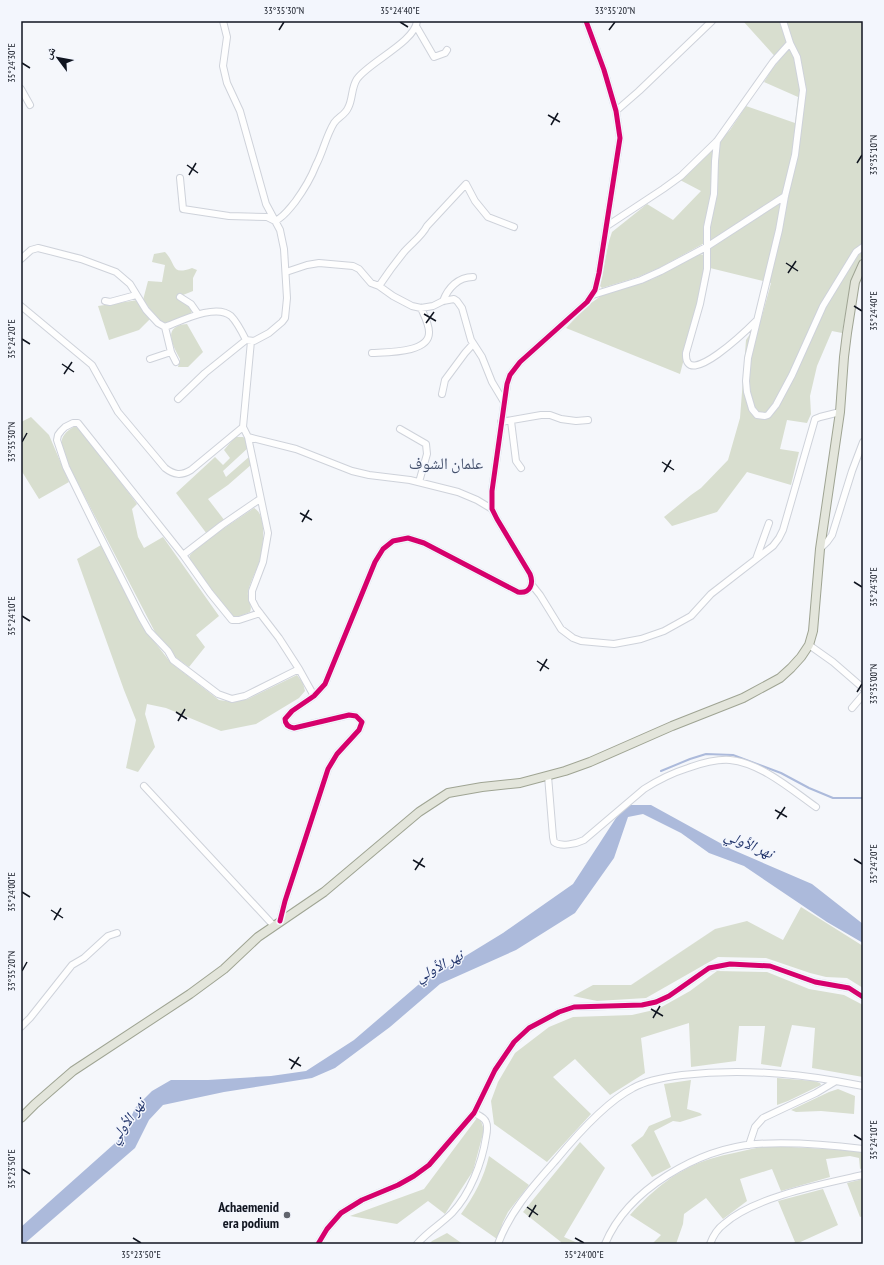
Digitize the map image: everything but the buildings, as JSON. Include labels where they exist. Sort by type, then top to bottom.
[{"type":"main road","points":[[21,1118],[34,1104],[73,1071],[190,994],[224,969],[258,937],[324,892],[419,812],[448,793],[482,787],[520,783],[565,771],[590,762],[672,726],[750,695],[780,678],[792,668],[809,646],[813,631],[820,549],[840,412],[844,357],[852,296],[863,264]]},
{"type":"street","points":[[178,399],[205,373],[249,340],[269,333],[285,318],[286,272],[283,240],[276,221],[266,204],[240,111],[226,78],[224,59],[227,37],[222,21]]},
{"type":"street","points":[[492,509],[492,491],[508,379],[516,366],[577,313],[593,295],[599,273],[620,138],[616,111],[604,70],[586,21]]},
{"type":"street","points":[[616,111],[712,21]]},
{"type":"street","points":[[783,21],[790,43],[797,57],[803,90],[795,155],[785,196],[779,230],[748,358],[746,381],[747,392],[752,409],[758,415],[765,416],[771,412],[785,390],[823,306],[835,284],[856,252],[863,248]]},
{"type":"street","points":[[276,221],[288,210],[301,193],[316,166],[335,122],[345,114],[348,108],[357,79],[404,40],[417,24],[434,57],[440,56],[447,50]]},
{"type":"street","points":[[607,226],[681,176],[717,141],[773,62],[790,43]]},
{"type":"street","points":[[21,89],[30,105]]},
{"type":"street","points":[[717,141],[714,194],[708,227],[705,286],[686,353],[685,359],[687,363],[691,366],[695,366],[706,362],[734,342],[757,320]]},
{"type":"street","points":[[180,178],[183,209],[229,216],[264,217],[276,221]]},
{"type":"street","points":[[379,286],[393,265],[466,184],[475,201],[488,218],[514,227]]},
{"type":"street","points":[[593,295],[650,276],[708,246],[785,196]]},
{"type":"street","points":[[21,259],[31,250],[38,248],[81,259],[116,272],[130,284],[146,310],[158,323],[165,327],[171,352],[176,362]]},
{"type":"street","points":[[286,272],[307,265],[319,263],[348,265],[359,269],[371,283],[379,286],[406,304],[421,308],[433,306],[443,301],[454,299],[460,303],[473,344],[482,357],[492,382],[504,402]]},
{"type":"street","points":[[443,301],[446,293],[459,280],[473,277]]},
{"type":"street","points":[[104,301],[110,302],[136,295]]},
{"type":"street","points":[[180,297],[191,304],[198,314]]},
{"type":"street","points":[[21,306],[92,365],[118,412],[170,472],[181,475],[191,470],[243,428]]},
{"type":"street","points":[[372,353],[416,348],[426,341],[429,330],[421,308]]},
{"type":"street","points":[[165,327],[198,314],[210,312],[226,313],[232,318],[249,340],[243,428],[248,437],[260,500],[267,527],[267,540],[263,562],[251,596],[254,604],[299,669],[314,696]]},
{"type":"street","points":[[442,394],[445,380],[473,344]]},
{"type":"street","points":[[150,359],[171,352]]},
{"type":"street","points":[[248,437],[296,449],[352,471],[419,482],[465,494],[477,500],[492,509],[530,574],[532,585],[561,629],[581,641],[614,644],[641,639],[664,631],[685,620],[691,616],[711,594],[773,546],[783,530],[815,419],[840,412]]},
{"type":"street","points":[[501,422],[541,415],[550,415],[561,419],[576,421],[588,420]]},
{"type":"street","points":[[511,421],[516,461],[521,468]]},
{"type":"street","points":[[260,613],[236,620],[230,618],[78,423],[73,423],[61,431],[57,440],[66,467],[149,631],[168,651],[173,660],[218,694],[232,699],[245,696],[299,669]]},
{"type":"street","points":[[400,429],[426,444],[427,454],[419,482]]},
{"type":"street","points":[[820,549],[832,535],[854,464],[863,442]]},
{"type":"street","points":[[183,556],[222,525],[260,500]]},
{"type":"street","points":[[755,560],[769,523]]},
{"type":"street","points":[[144,786],[277,924],[328,769],[337,754],[357,733],[362,725],[359,717],[349,715],[297,728],[288,726],[285,721],[287,715],[314,696],[327,680],[378,557],[386,546],[393,541],[408,538],[421,542],[518,592],[525,591],[532,585]]},
{"type":"street","points":[[809,646],[838,665],[863,688]]},
{"type":"street","points":[[852,708],[863,695]]},
{"type":"street","points":[[548,776],[553,837],[554,842],[557,844],[581,841],[589,836],[649,785],[677,772],[713,761],[732,760],[755,768],[776,779],[816,807]]},
{"type":"street","points":[[21,1027],[30,1018],[72,965],[84,958],[108,936],[118,934]]},
{"type":"street","points":[[318,1244],[327,1229],[341,1213],[362,1200],[398,1185],[418,1174],[429,1165],[474,1113],[495,1070],[514,1042],[529,1028],[559,1012],[574,1007],[642,1005],[656,1002],[669,996],[709,968],[730,964],[770,966],[815,982],[849,988],[863,997]]},
{"type":"street","points":[[498,1244],[502,1232],[514,1211],[558,1157],[609,1105],[633,1087],[652,1081],[678,1076],[742,1072],[786,1074],[863,1086]]},
{"type":"street","points":[[749,1145],[755,1127],[763,1118],[816,1093],[836,1081]]},
{"type":"street","points":[[417,1244],[452,1212],[477,1172],[485,1147],[487,1125],[486,1120],[474,1113]]},
{"type":"street","points":[[605,1244],[612,1229],[626,1211],[654,1183],[684,1166],[709,1156],[749,1145],[792,1144],[863,1149]]},
{"type":"street","points":[[710,1244],[723,1224],[751,1207],[787,1194],[863,1175]]},
{"type":"green space","points":[[743,21],[863,21],[863,254],[851,283],[842,333],[832,331],[817,366],[810,396],[811,414],[807,423],[787,420],[780,449],[799,452],[791,485],[747,472],[717,512],[672,526],[664,517],[701,488],[728,460],[740,418],[746,340],[762,316],[771,283],[710,268],[710,240],[661,267],[638,277],[602,288],[600,286],[612,232],[647,204],[673,220],[701,191],[680,180],[730,130],[746,106],[795,123],[798,97],[764,82],[779,61]]},
{"type":"green space","points":[[165,252],[177,270],[180,271],[192,268],[197,270],[193,278],[193,291],[183,295],[182,300],[191,307],[191,314],[166,324],[158,319],[143,300],[148,281],[162,282],[165,265],[152,262],[154,254]]},
{"type":"green space","points":[[700,254],[704,255],[703,286],[680,374],[566,328],[587,306],[605,293],[653,279]]},
{"type":"green space","points":[[138,300],[151,318],[139,330],[109,340],[98,306]]},
{"type":"green space","points":[[187,324],[203,352],[188,367],[178,367],[180,359],[172,342],[172,332],[174,328],[179,325]]},
{"type":"green space","points":[[31,417],[49,435],[69,482],[39,499],[21,470],[21,422]]},
{"type":"green space","points":[[75,426],[84,433],[137,504],[132,509],[138,537],[144,548],[163,537],[219,616],[196,635],[205,647],[189,667],[175,657],[155,632],[71,470],[63,451],[62,441],[68,431]]},
{"type":"green space","points":[[235,437],[243,437],[248,440],[249,447],[223,471],[226,477],[250,456],[252,464],[228,485],[208,499],[225,521],[207,534],[176,493],[215,457],[223,465],[230,458],[224,450]]},
{"type":"green space","points":[[254,508],[258,512],[263,525],[262,550],[259,563],[248,592],[251,607],[250,612],[235,618],[231,616],[191,563],[189,558],[190,555],[202,543]]},
{"type":"green space","points":[[101,545],[146,631],[171,663],[219,700],[233,702],[248,699],[297,675],[303,683],[305,691],[299,698],[256,724],[221,731],[166,708],[147,704],[145,714],[155,747],[138,772],[126,768],[136,720],[77,559]]},
{"type":"green space","points":[[801,907],[863,946],[863,988],[847,978],[826,977],[766,958],[718,957],[646,998],[597,1001],[573,996],[593,985],[631,985],[715,929],[747,921],[783,940]]},
{"type":"green space","points":[[717,971],[767,972],[809,989],[844,995],[863,1005],[863,1077],[812,1068],[815,1028],[792,1025],[781,1067],[761,1064],[765,1026],[739,1026],[736,1061],[691,1067],[689,1023],[641,1038],[645,1073],[610,1095],[575,1059],[553,1077],[591,1114],[547,1162],[494,1124],[491,1101],[498,1082],[515,1053],[549,1027],[573,1017],[632,1015],[658,1009],[690,991]]},
{"type":"green space","points":[[777,1078],[814,1081],[820,1083],[821,1085],[777,1105]]},
{"type":"green space","points":[[691,1080],[687,1109],[702,1115],[680,1122],[673,1121],[654,1131],[671,1167],[652,1177],[631,1145],[643,1136],[649,1126],[671,1117],[664,1084]]},
{"type":"green space","points":[[838,1089],[855,1096],[854,1114],[821,1111],[796,1112],[791,1110],[829,1092]]},
{"type":"green space","points":[[477,1118],[481,1121],[484,1130],[473,1171],[445,1214],[428,1201],[397,1224],[350,1216],[424,1189]]},
{"type":"green space","points":[[580,1142],[605,1168],[564,1237],[580,1244],[561,1244],[561,1242],[523,1212]]},
{"type":"green space","points":[[761,1147],[863,1151],[863,1168],[860,1169],[859,1158],[850,1156],[826,1159],[830,1177],[781,1191],[772,1169],[740,1179],[747,1201],[723,1219],[706,1198],[684,1214],[683,1224],[676,1244],[652,1244],[661,1235],[630,1215],[666,1181],[687,1168],[716,1157]]},
{"type":"green space","points":[[489,1156],[529,1185],[508,1212],[497,1239],[461,1214],[478,1186]]},
{"type":"green space","points":[[863,1179],[863,1216],[860,1217],[847,1183]]},
{"type":"green space","points":[[823,1189],[838,1225],[796,1244],[791,1244],[795,1242],[778,1201]]},
{"type":"green space","points":[[447,1233],[463,1244],[429,1244],[432,1241]]},
{"type":"water","points":[[628,805],[651,805],[731,849],[812,884],[863,924],[863,943],[827,922],[744,866],[709,853],[681,833],[643,814],[628,817],[614,858],[575,913],[516,950],[440,984],[390,1027],[335,1068],[312,1078],[224,1092],[163,1105],[149,1120],[135,1148],[24,1244],[21,1244],[21,1227],[123,1136],[135,1108],[152,1091],[171,1080],[208,1080],[271,1076],[306,1071],[354,1040],[418,985],[503,933],[573,884],[616,818]]},
{"type":"waterway","points":[[661,771],[706,754],[733,755],[781,773],[809,788],[833,798],[863,798]]},
{"type":"cycle path","points":[[280,921],[285,901],[328,769],[337,754],[359,730],[362,722],[356,716],[349,715],[294,728],[287,725],[285,719],[292,711],[314,696],[325,684],[375,562],[383,549],[393,541],[408,538],[424,543],[518,592],[526,591],[530,588],[532,581],[530,574],[492,509],[492,491],[507,384],[510,375],[520,362],[587,302],[595,290],[599,273],[620,138],[616,111],[604,70],[586,21]]},
{"type":"cycle path","points":[[318,1244],[327,1229],[341,1213],[362,1200],[398,1185],[429,1165],[474,1113],[495,1070],[514,1042],[529,1028],[559,1012],[574,1007],[642,1005],[656,1002],[669,996],[709,968],[730,964],[770,966],[815,982],[849,988],[863,997]]},
{"type":"place","name":"Achaemenid era podium","points":[[287,1215]]},
{"type":"district","name":"علمان الشوف","points":[[446,463]]},
{"type":"water label","name":"نهر الأولي","points":[[749,844]]},
{"type":"water label","name":"نهر الأولي","points":[[439,966]]},
{"type":"water label","name":"نهر الأولي","points":[[127,1121]]}]
